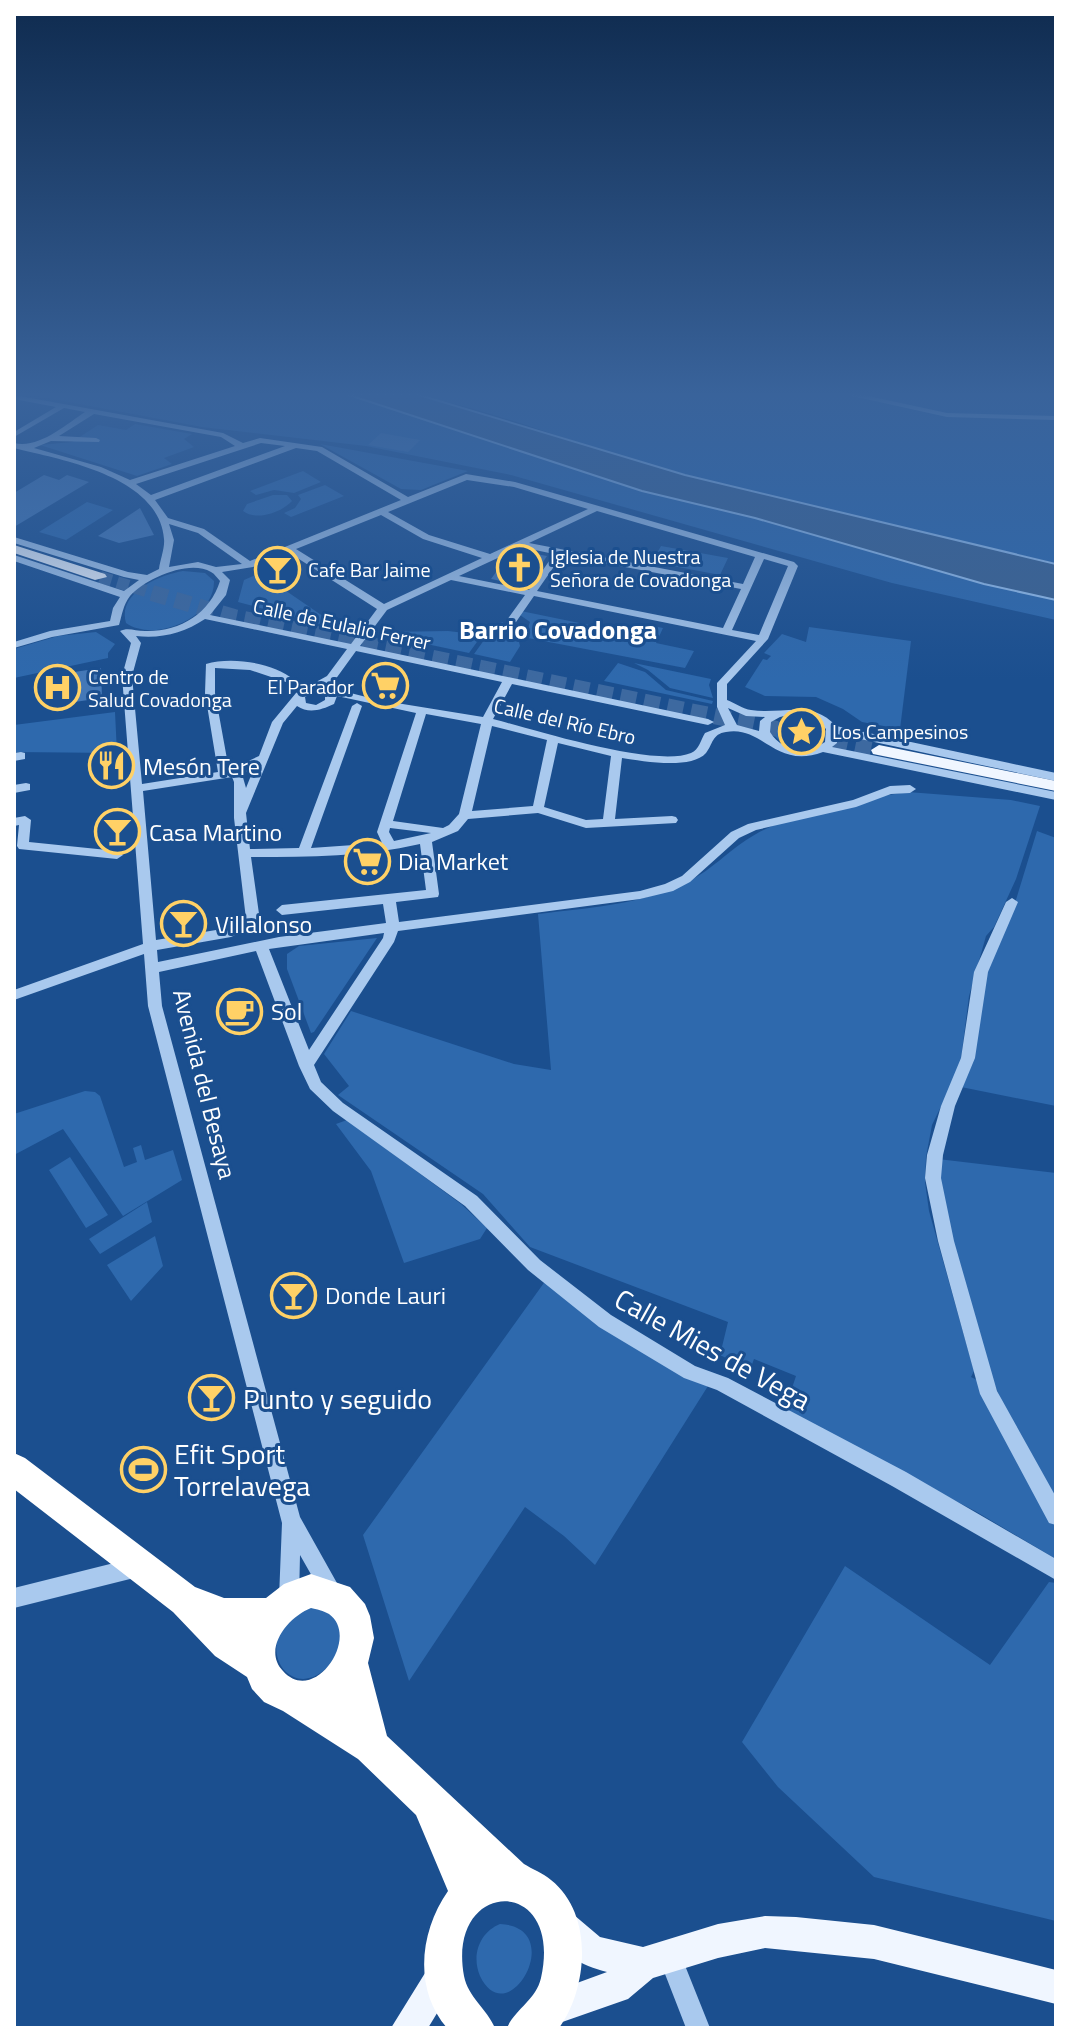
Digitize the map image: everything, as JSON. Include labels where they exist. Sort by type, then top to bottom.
[{"type":"highway","points":[[14,1469],[185,1600],[227,1644],[261,1666],[274,1688],[371,1746],[511,1879],[531,1887],[547,1902],[559,1924],[563,1968],[558,1991],[540,2021]]},
{"type":"highway","points":[[185,1600],[224,1615],[280,1607],[311,1591],[334,1596],[344,1603],[356,1625],[356,1652],[351,1665],[344,1677],[323,1694],[296,1699]]},
{"type":"highway","points":[[261,1666],[260,1638],[280,1607]]},
{"type":"highway","points":[[351,1665],[371,1746]]},
{"type":"highway","points":[[429,1798],[468,1893]]},
{"type":"highway","points":[[472,2028],[453,2006],[442,1977],[442,1945],[451,1916],[468,1893],[490,1881],[511,1879]]},
{"type":"main road","points":[[14,549],[100,577]]},
{"type":"main road","points":[[879,750],[1056,786]]},
{"type":"main road","points":[[559,1924],[592,1952],[657,1960]]},
{"type":"main road","points":[[540,2021],[616,1987],[657,1960],[718,1941],[765,1932],[874,1942],[1056,1987]]},
{"type":"main road","points":[[408,2028],[442,1977]]},
{"type":"street","points":[[139,489],[151,498],[167,520],[170,552],[163,571]]},
{"type":"street","points":[[151,498],[175,489]]},
{"type":"street","points":[[389,489],[407,500]]},
{"type":"street","points":[[135,652],[159,635],[203,616],[220,597],[225,580],[248,565],[434,489]]},
{"type":"street","points":[[529,489],[793,566],[763,639],[722,683],[722,707],[732,727],[766,737],[788,751],[803,753],[824,749],[1056,796]]},
{"type":"street","points":[[240,818],[282,715],[299,697],[331,678],[383,608],[595,509]]},
{"type":"street","points":[[381,511],[426,537],[489,557]]},
{"type":"street","points":[[167,520],[201,531],[248,565]]},
{"type":"street","points":[[14,540],[127,575],[148,578]]},
{"type":"street","points":[[517,544],[745,587]]},
{"type":"street","points":[[289,549],[383,608]]},
{"type":"street","points":[[474,582],[500,551]]},
{"type":"street","points":[[170,552],[177,560],[215,570],[248,565]]},
{"type":"street","points":[[512,620],[560,552]]},
{"type":"street","points":[[729,633],[745,587],[761,555]]},
{"type":"street","points":[[14,558],[125,595]]},
{"type":"street","points":[[115,623],[116,612],[125,595],[148,578],[163,571],[194,566]]},
{"type":"street","points":[[215,570],[225,580]]},
{"type":"street","points":[[450,577],[763,639]]},
{"type":"street","name":"Calle de Eulalio Ferrer","points":[[203,616],[708,722]]},
{"type":"street","points":[[14,645],[50,634],[115,623],[135,641],[135,652]]},
{"type":"street","points":[[127,632],[159,635]]},
{"type":"street","points":[[729,633],[751,653]]},
{"type":"street","name":"Avenida del Besaya","points":[[135,652],[127,676],[155,1006],[291,1521],[334,1596]]},
{"type":"street","points":[[14,995],[152,946],[231,932],[253,921],[240,818],[240,782],[230,774],[209,683],[210,666],[224,663],[280,674],[289,680]]},
{"type":"street","points":[[326,705],[332,699],[331,678]]},
{"type":"street","points":[[244,853],[303,854],[426,842],[459,825],[465,815],[486,721],[509,680]]},
{"type":"street","name":"Calle del Río Ebro","points":[[310,689],[486,721],[617,754],[662,760],[689,759],[702,750],[713,732],[732,727]]},
{"type":"street","points":[[299,697],[299,703],[312,708]]},
{"type":"street","points":[[724,702],[746,713],[809,713],[823,719],[832,729],[1056,777]]},
{"type":"street","name":"Calle del Río Ebro","points":[[277,728],[289,716],[312,708],[377,703]]},
{"type":"street","points":[[303,854],[357,706]]},
{"type":"street","points":[[389,844],[383,832],[422,710]]},
{"type":"street","points":[[766,737],[764,726],[777,714]]},
{"type":"street","points":[[824,749],[832,740],[832,729]]},
{"type":"street","points":[[538,809],[553,739]]},
{"type":"street","points":[[609,822],[617,754]]},
{"type":"street","points":[[138,788],[230,774],[265,758]]},
{"type":"street","points":[[153,968],[261,946],[612,900],[669,888],[701,867],[735,835],[752,827],[856,803],[890,790],[910,789]]},
{"type":"street","points":[[465,815],[538,809],[586,824],[672,820]]},
{"type":"street","points":[[14,822],[25,820],[23,846],[117,855]]},
{"type":"street","points":[[386,824],[444,833]]},
{"type":"street","points":[[282,910],[433,894],[426,842]]},
{"type":"street","points":[[306,1066],[389,939],[393,927],[389,899]]},
{"type":"street","points":[[1012,902],[981,972],[971,1043],[948,1106],[935,1155],[933,1178],[946,1241],[989,1394],[1056,1516]]},
{"type":"street","name":"Calle Mies de Vega","points":[[261,946],[315,1085],[338,1107],[471,1201],[534,1265],[605,1321],[690,1372],[722,1384],[899,1479],[1056,1570]]},
{"type":"street","name":"Avenida del Besaya","points":[[280,1607],[291,1521]]},
{"type":"street","points":[[14,1598],[140,1567]]},
{"type":"street","points":[[657,1960],[698,2028]]},
{"type":"shaded area","points":[[255,489],[303,489],[294,493],[274,490],[256,495],[250,491]]},
{"type":"shaded area","points":[[313,489],[332,489],[344,496],[291,517],[284,513],[295,508],[301,499],[298,495]]},
{"type":"shaded area","points":[[561,489],[637,489],[755,518],[984,584],[1056,600],[1056,620],[892,583]]},
{"type":"shaded area","points":[[637,489],[745,489],[1056,564],[1056,600],[984,584],[755,518]]},
{"type":"shaded area","points":[[743,489],[1056,489],[1056,563]]},
{"type":"shaded area","points":[[273,495],[287,495],[292,501],[268,514],[255,515],[243,511],[247,504]]},
{"type":"shaded area","points":[[87,502],[113,510],[66,540],[39,532]]},
{"type":"shaded area","points":[[661,546],[728,558],[720,575],[652,562]]},
{"type":"shaded area","points":[[183,571],[205,573],[214,581],[212,594],[205,606],[194,616],[166,628],[152,630],[126,623],[125,612],[134,594],[152,581]]},
{"type":"shaded area","points":[[260,573],[330,621],[355,629],[323,625],[238,602],[244,580]]},
{"type":"shaded area","points":[[521,611],[628,633],[637,623],[663,628],[656,643],[694,651],[685,668],[496,632],[502,622],[511,630],[528,628],[530,622],[520,615]]},
{"type":"shaded area","points":[[809,627],[911,641],[900,729],[862,722],[816,697],[765,696],[745,687],[763,659],[771,656],[764,653],[782,634],[806,642]]},
{"type":"shaded area","points":[[448,631],[482,635],[469,653],[384,635],[387,632]]},
{"type":"shaded area","points":[[96,632],[115,644],[108,658],[14,678],[14,649],[58,636]]},
{"type":"shaded area","points":[[487,636],[519,642],[520,646],[510,662],[474,654]]},
{"type":"shaded area","points":[[618,663],[645,672],[666,690],[713,701],[712,704],[604,681]]},
{"type":"shaded area","points":[[634,663],[711,679],[709,685],[713,698],[670,688]]},
{"type":"shaded area","points":[[115,712],[117,753],[14,752],[14,725]]},
{"type":"shaded area","points":[[790,716],[819,724],[825,732],[822,741],[803,748],[783,743],[773,734],[774,725]]},
{"type":"shaded area","points":[[908,792],[1011,800],[1040,806],[1016,879],[994,927],[986,936],[969,996],[960,1067],[932,1125],[925,1182],[929,1211],[974,1371],[971,1377],[979,1381],[1056,1520],[1056,1559],[975,1511],[784,1412],[796,1376],[754,1359],[750,1370],[720,1355],[728,1322],[530,1247],[483,1194],[338,1095],[349,1086],[324,1054],[351,1011],[514,1064],[551,1070],[538,914],[611,905],[664,892],[701,874],[746,840],[771,826],[830,807]]},
{"type":"shaded area","points":[[1037,831],[1056,838],[1056,1106],[961,1087],[986,976],[1015,903]]},
{"type":"shaded area","points":[[377,938],[311,1033],[287,969],[287,954],[299,946]]},
{"type":"shaded area","points":[[85,1091],[100,1096],[124,1167],[137,1162],[133,1148],[141,1145],[145,1160],[173,1150],[182,1180],[123,1216],[63,1129],[14,1155],[14,1114]]},
{"type":"shaded area","points":[[347,1120],[461,1204],[487,1228],[480,1239],[404,1263],[371,1171],[336,1124]]},
{"type":"shaded area","points":[[70,1157],[108,1215],[86,1228],[49,1170]]},
{"type":"shaded area","points":[[938,1159],[1056,1173],[1056,1505],[1003,1405],[986,1363],[938,1187]]},
{"type":"shaded area","points":[[147,1202],[152,1222],[100,1254],[89,1239]]},
{"type":"shaded area","points":[[155,1236],[163,1266],[131,1301],[107,1265]]},
{"type":"shaded area","points":[[546,1280],[708,1386],[595,1565],[564,1536],[525,1507],[409,1681],[363,1535]]},
{"type":"shaded area","points":[[845,1566],[990,1665],[1049,1582],[1056,1583],[1056,1921],[874,1877],[778,1787],[742,1742]]},
{"type":"shaded area","points":[[311,1607],[333,1616],[340,1628],[341,1641],[330,1665],[308,1679],[296,1678],[280,1663],[276,1652],[277,1640],[290,1619]]},
{"type":"shaded area","points":[[500,1924],[520,1930],[530,1942],[531,1957],[526,1973],[517,1986],[505,1993],[492,1991],[477,1968],[479,1945],[487,1933]]},
{"type":"building","points":[[20,489],[77,489],[14,527],[14,493]]},
{"type":"building","points":[[140,508],[154,535],[119,543],[98,536]]},
{"type":"building","name":"Iglesia de Nuestra Señora de Covadonga","points":[[520,551],[547,556],[527,586],[491,579],[507,557]]},
{"type":"building","name":"Centro de Salud Covadonga","points":[[101,668],[102,698],[54,705],[54,675]]},
{"type":"tunnel","points":[[100,577],[159,595]]},
{"type":"tunnel","points":[[152,593],[234,617],[879,750]]},
{"type":"place","name":"Iglesia de Nuestra Señora de Covadonga","points":[[519,568]]},
{"type":"place","name":"Cafe Bar Jaime","points":[[277,569]]},
{"type":"place","name":"El Parador","points":[[385,686]]},
{"type":"place","name":"Centro de Salud Covadonga","points":[[57,687]]},
{"type":"place","name":"Los Campesinos","points":[[801,731]]},
{"type":"place","name":"Mesón Tere","points":[[112,766]]},
{"type":"place","name":"Casa Martino","points":[[118,832]]},
{"type":"place","name":"Dia Market","points":[[367,861]]},
{"type":"place","name":"Villalonso","points":[[184,924]]},
{"type":"place","name":"Sol","points":[[240,1011]]},
{"type":"place","name":"Donde Lauri","points":[[294,1295]]},
{"type":"place","name":"Punto y seguido","points":[[212,1398]]},
{"type":"place","name":"Efit Sport Torrelavega","points":[[143,1469]]},
{"type":"district","name":"Barrio Covadonga","points":[[558,629]]}]
